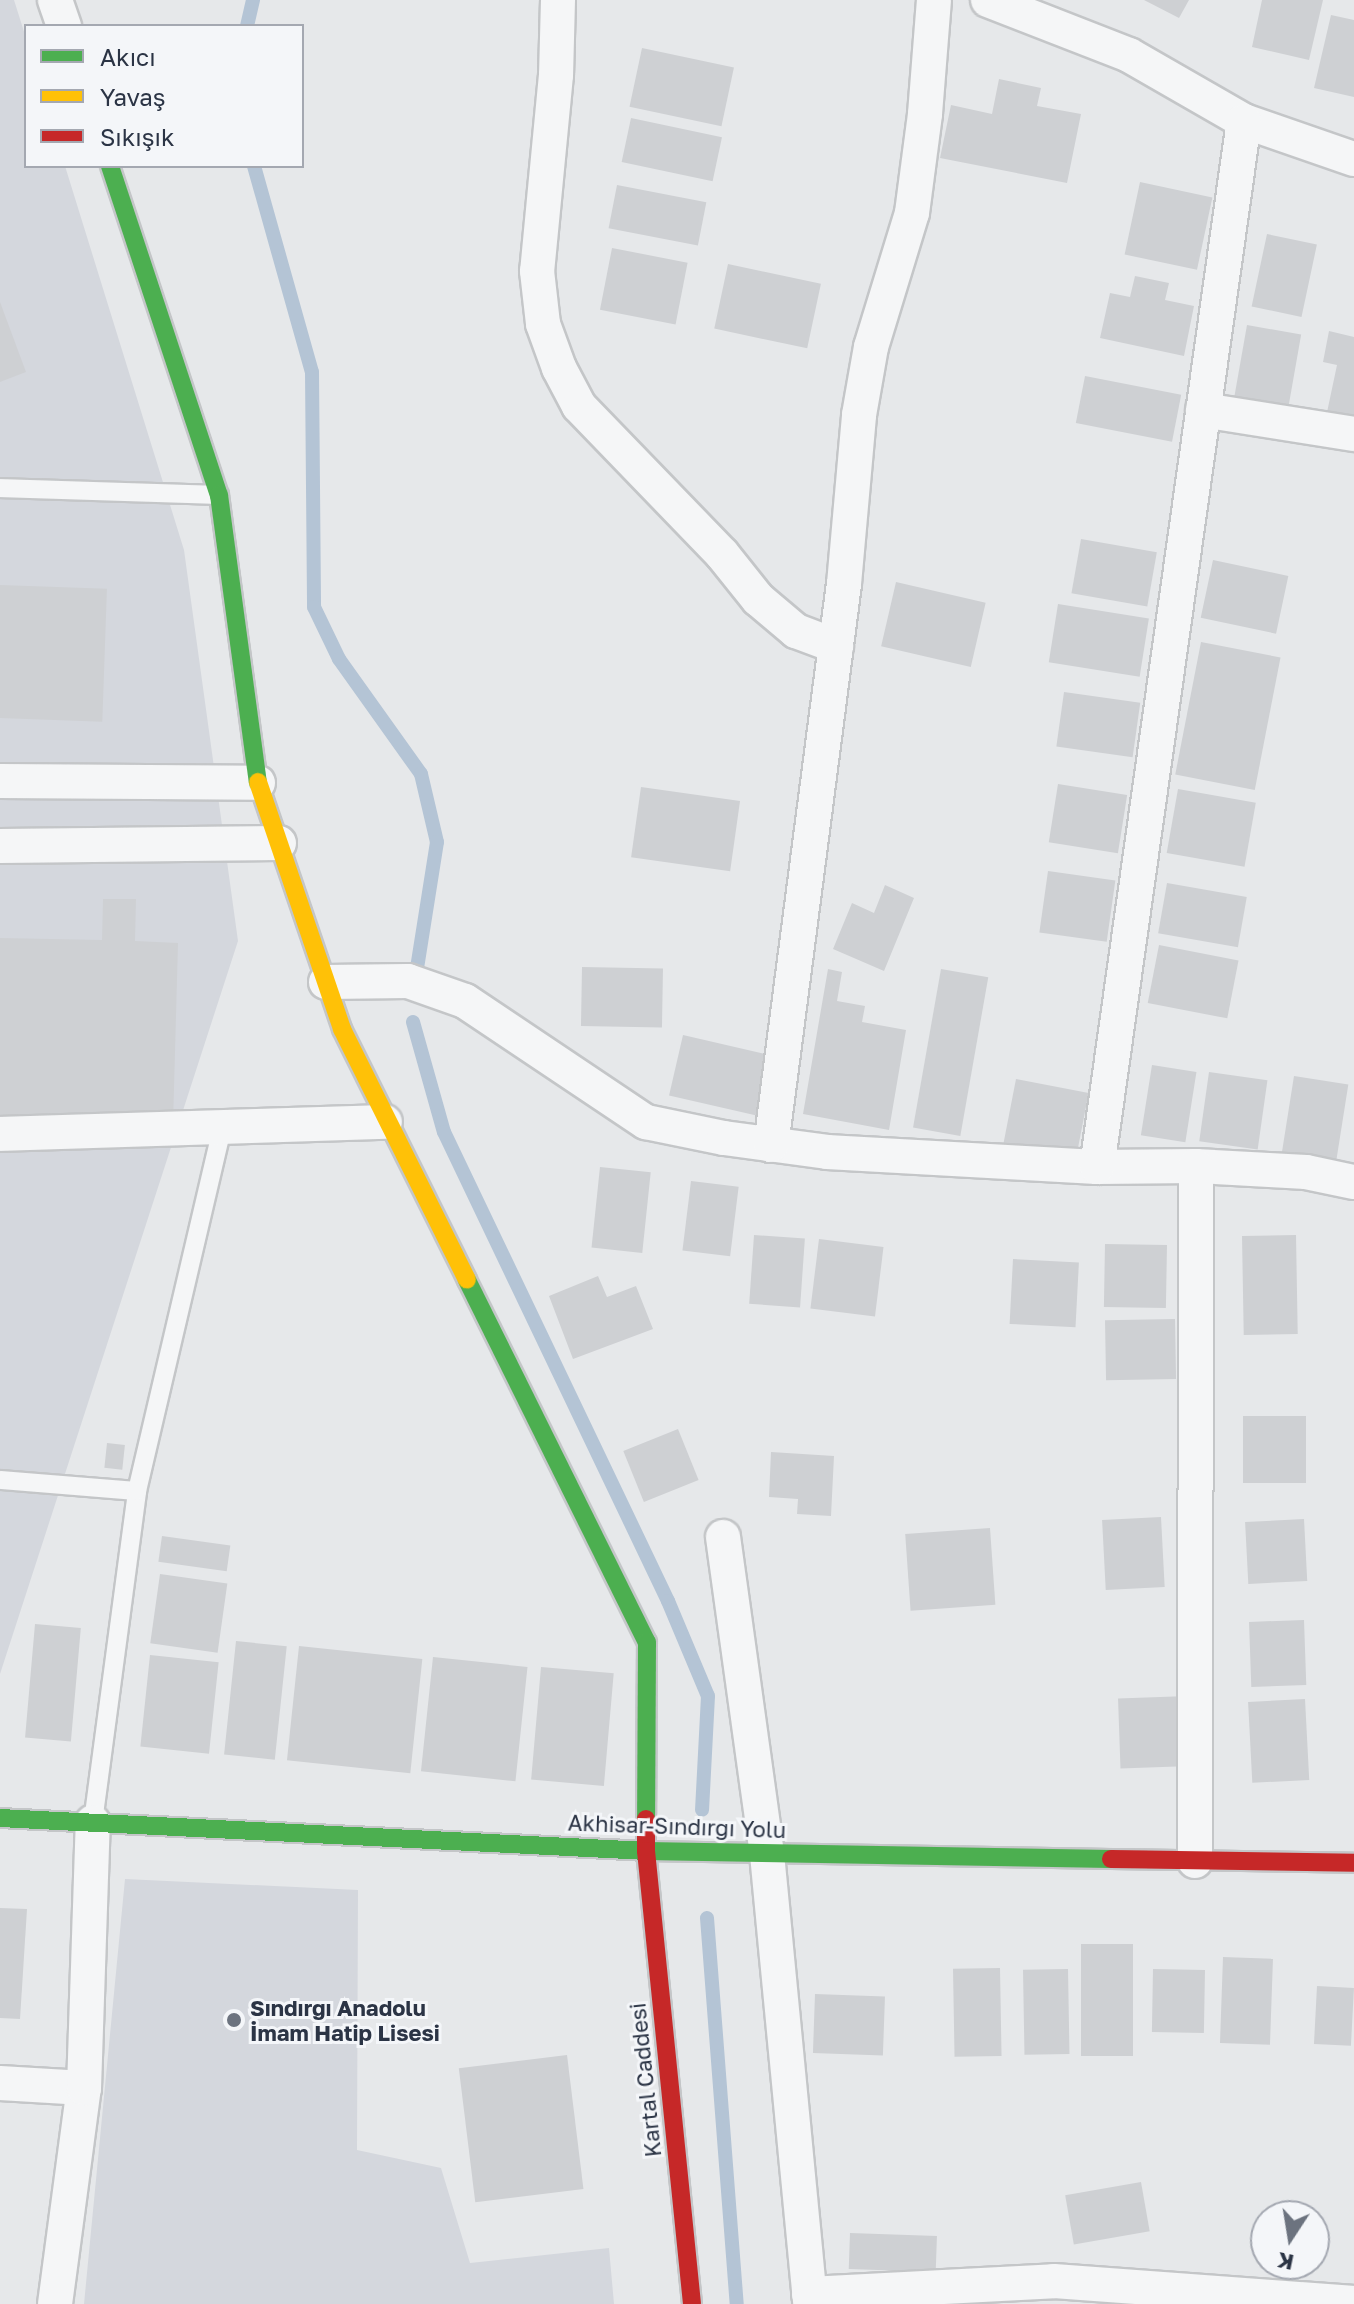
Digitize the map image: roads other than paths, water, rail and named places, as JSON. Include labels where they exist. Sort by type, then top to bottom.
[{"type":"street","points":[[55,0],[63,24]]},
{"type":"street","points":[[558,0],[556,75],[537,271],[543,324],[559,368],[579,406],[711,542],[758,599],[796,631],[836,646]]},
{"type":"street","points":[[771,1145],[836,646],[859,415],[871,347],[912,213],[925,114],[934,0]]},
{"type":"street","points":[[988,0],[1129,55],[1244,121],[1354,159]]},
{"type":"street","points":[[1097,1167],[1244,121]]},
{"type":"street","name":"Kartal Caddesi","points":[[111,168],[219,495],[258,783],[342,1029],[385,1122],[647,1642],[646,1851],[692,2304]]},
{"type":"street","points":[[1203,410],[1354,434]]},
{"type":"street","points":[[0,781],[258,783]]},
{"type":"street","points":[[0,846],[279,843]]},
{"type":"street","points":[[326,982],[408,981],[465,1001],[646,1122],[827,1152],[1097,1167],[1196,1166],[1306,1172],[1354,1182]]},
{"type":"street","points":[[0,1134],[385,1122]]},
{"type":"street","points":[[1195,1861],[1196,1166]]},
{"type":"street","points":[[723,1537],[767,1854],[810,2299],[1054,2281],[1354,2303]]},
{"type":"street","name":"Akhisar-Sındırgı Yolu","points":[[0,1818],[646,1851],[1354,1863]]},
{"type":"street","points":[[55,2304],[84,2088],[93,1822]]},
{"type":"street","points":[[0,2083],[84,2088]]},
{"type":"lane","points":[[0,488],[219,495]]},
{"type":"lane","points":[[93,1822],[137,1491],[222,1129]]},
{"type":"lane","points":[[0,1480],[137,1491]]},
{"type":"waterway","points":[[247,24],[253,0]]},
{"type":"waterway","points":[[255,168],[312,372],[314,607],[339,659],[421,774],[437,842],[417,968]]},
{"type":"waterway","points":[[413,1022],[444,1132],[668,1601],[708,1696],[702,1810]]},
{"type":"waterway","points":[[707,1918],[737,2304]]},
{"type":"place","name":"Sındırgı Anadolu İmam Hatip Lisesi","points":[[234,2020]]}]
